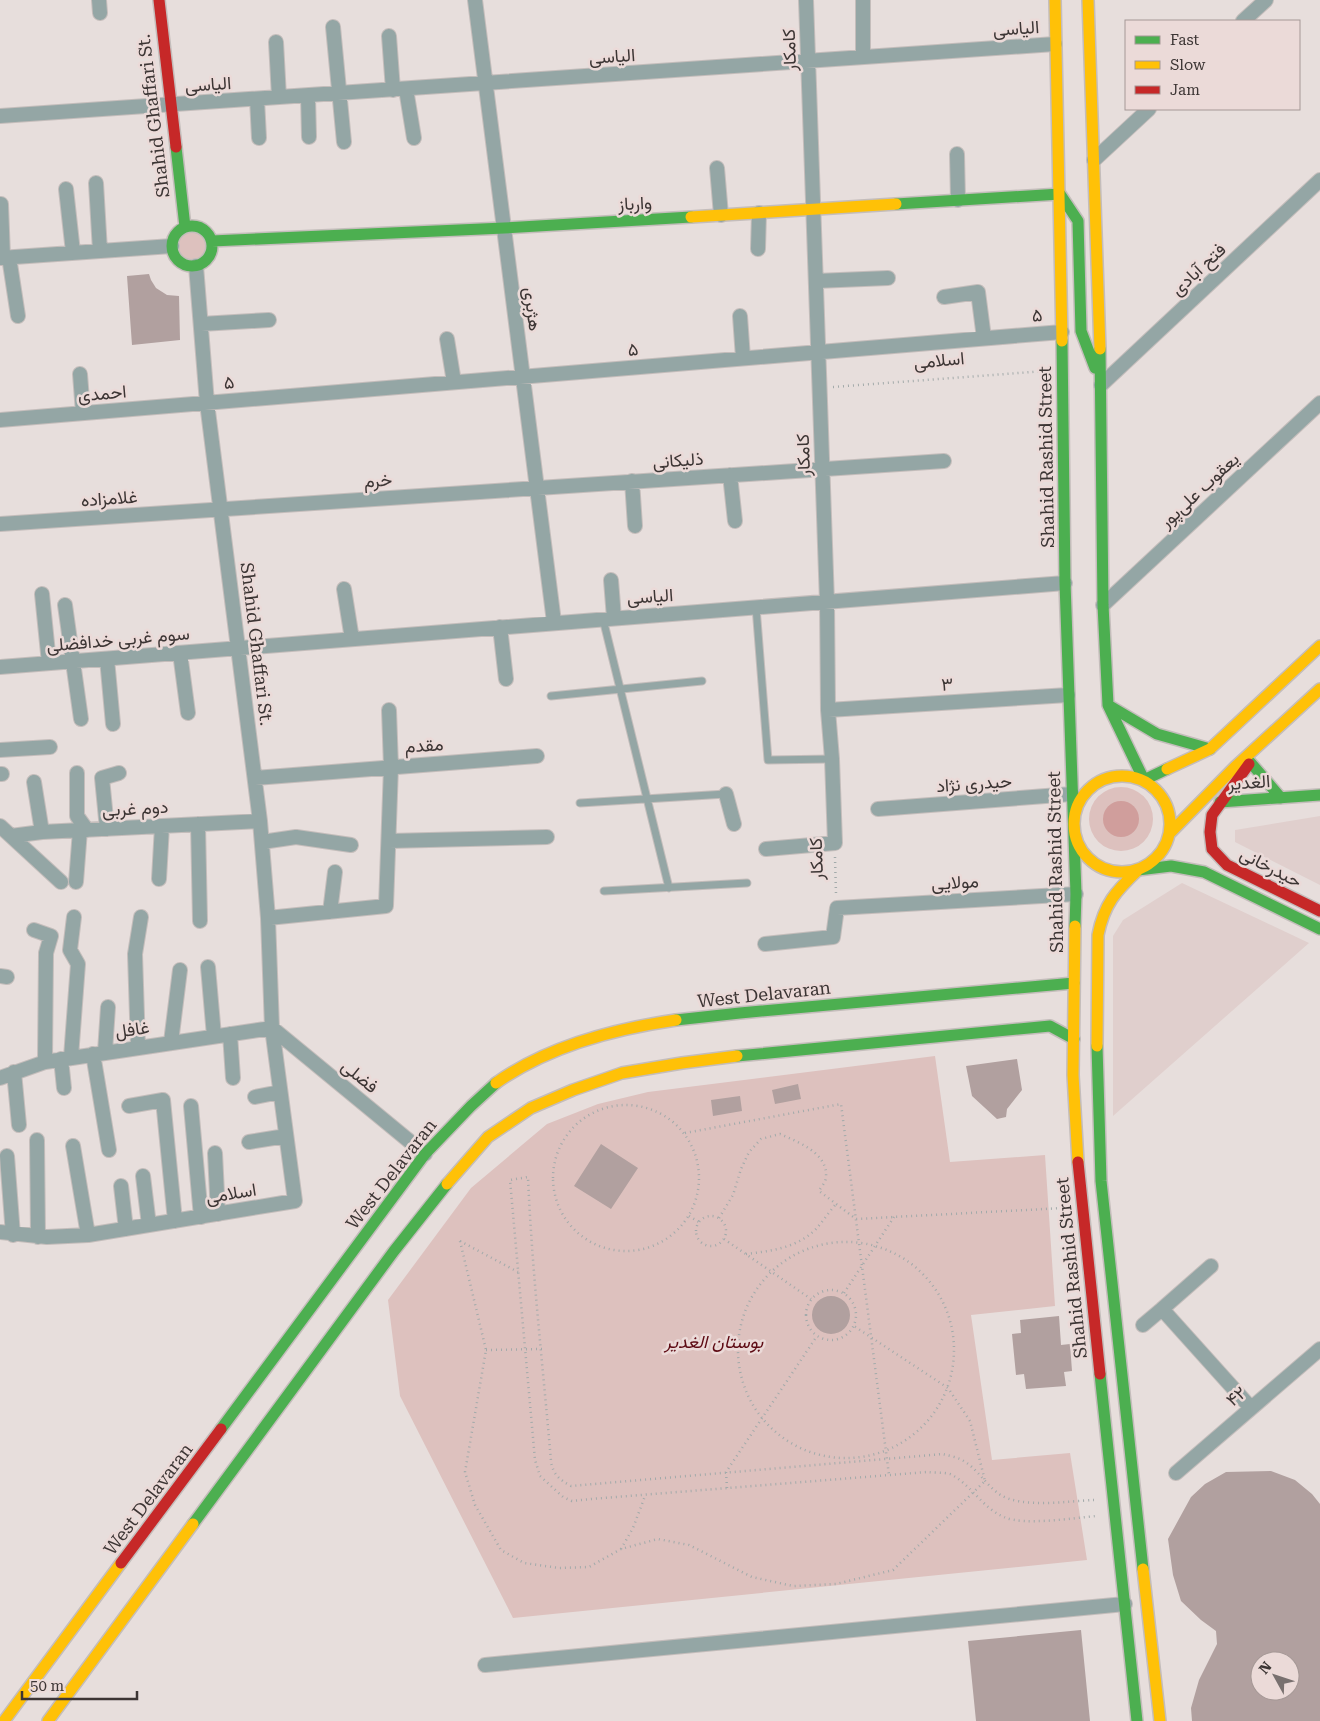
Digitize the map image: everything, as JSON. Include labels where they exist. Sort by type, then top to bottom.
[{"type":"main road","name":"Shahid Ghaffari St.","points":[[158,0],[185,227]]},
{"type":"main road","name":"Shahid Rashid Street","points":[[1055,0],[1055,44],[1062,142],[1060,194],[1065,584],[1076,894],[1074,1075],[1082,1206],[1137,1721]]},
{"type":"main road","points":[[1088,0],[1089,141],[1094,160],[1101,385],[1103,605],[1108,706],[1144,780]]},
{"type":"main road","points":[[1060,194],[1078,221],[1081,331],[1101,385]]},
{"type":"main road","name":"وارباز","points":[[212,241],[504,228],[1060,194]]},
{"type":"main road","points":[[185,227],[198,227],[204,230],[212,241],[211,254],[207,260],[196,266],[184,265],[179,262],[172,252],[176,234],[185,227]]},
{"type":"main road","points":[[1144,780],[1198,761],[1320,646]]},
{"type":"main road","points":[[1170,833],[1215,781],[1262,742],[1320,689]]},
{"type":"main road","points":[[1108,706],[1157,734],[1210,749]]},
{"type":"main road","name":"حیدرخانی","points":[[1262,742],[1212,815],[1210,832],[1212,849],[1228,865],[1320,911]]},
{"type":"main road","name":"الغدیر","points":[[1250,762],[1281,798]]},
{"type":"main road","points":[[1138,870],[1123,872],[1109,870],[1095,864],[1084,854],[1077,842],[1074,814],[1078,802],[1095,783],[1106,777],[1132,776],[1144,780],[1154,787],[1166,802],[1171,820],[1170,833],[1164,849],[1152,862],[1138,870],[1107,902],[1100,917],[1098,935],[1097,1069],[1101,1181],[1160,1721]]},
{"type":"main road","name":"الغدیر","points":[[1220,802],[1320,795]]},
{"type":"main road","name":"حیدرخانی","points":[[1138,870],[1171,866],[1204,872],[1320,929]]},
{"type":"main road","name":"West Delavaran","points":[[4,1721],[425,1154],[480,1095],[522,1066],[565,1048],[614,1031],[674,1021],[750,1012],[1074,983]]},
{"type":"main road","points":[[48,1721],[394,1251],[461,1166],[488,1137],[531,1108],[573,1090],[622,1073],[682,1063],[1050,1026],[1074,1039]]},
{"type":"street","name":"هژبری","points":[[475,0],[554,622]]},
{"type":"street","name":"کامکار","points":[[806,0],[827,602],[828,710],[832,759],[834,843]]},
{"type":"street","points":[[863,0],[863,57]]},
{"type":"street","points":[[1244,20],[1266,0]]},
{"type":"street","points":[[333,27],[344,142]]},
{"type":"street","points":[[389,36],[400,89],[414,138]]},
{"type":"street","points":[[276,42],[279,97]]},
{"type":"street","name":"الیاسی","points":[[0,116],[1055,44]]},
{"type":"street","points":[[308,96],[309,137]]},
{"type":"street","points":[[256,99],[259,138]]},
{"type":"street","points":[[1094,160],[1148,110]]},
{"type":"street","points":[[957,154],[958,200]]},
{"type":"street","points":[[718,168],[721,215]]},
{"type":"street","name":"فتح آبادی","points":[[1101,385],[1320,180]]},
{"type":"street","points":[[96,183],[100,251]]},
{"type":"street","points":[[66,189],[73,252]]},
{"type":"street","points":[[1,204],[4,257],[18,316]]},
{"type":"street","points":[[758,213],[758,249]]},
{"type":"street","points":[[4,257],[172,246]]},
{"type":"street","name":"Shahid Ghaffari St.","points":[[196,266],[207,403],[260,821],[268,918],[272,1028]]},
{"type":"street","points":[[816,281],[888,278]]},
{"type":"street","points":[[944,297],[978,292],[984,338]]},
{"type":"street","points":[[740,316],[743,358]]},
{"type":"street","points":[[201,324],[269,320]]},
{"type":"street","name":"۵","points":[[207,403],[1062,332]]},
{"type":"street","points":[[447,339],[454,382]]},
{"type":"street","points":[[80,374],[83,413]]},
{"type":"street","name":"احمدی","points":[[0,420],[207,403]]},
{"type":"street","name":"یعقوب علی‌پور","points":[[1103,605],[1320,403]]},
{"type":"street","name":"ذلیکانی","points":[[537,488],[944,461]]},
{"type":"street","points":[[730,475],[735,520]]},
{"type":"street","points":[[632,482],[635,526]]},
{"type":"street","name":"خرم","points":[[221,509],[537,488]]},
{"type":"street","name":"غلامزاده","points":[[0,524],[221,509]]},
{"type":"street","points":[[608,618],[611,580]]},
{"type":"street","name":"الیاسی","points":[[238,648],[554,622],[1065,584]]},
{"type":"street","points":[[344,589],[352,639]]},
{"type":"street","points":[[42,594],[49,663]]},
{"type":"street","points":[[65,605],[81,718]]},
{"type":"street","points":[[500,627],[506,679]]},
{"type":"street","name":"سوم غربی خدافضلی","points":[[0,667],[238,648]]},
{"type":"street","points":[[180,653],[188,713]]},
{"type":"street","points":[[107,659],[113,724]]},
{"type":"street","name":"۳","points":[[828,710],[1068,695]]},
{"type":"street","points":[[255,778],[391,767],[389,710]]},
{"type":"street","points":[[0,750],[50,748]]},
{"type":"street","name":"مقدم","points":[[330,912],[386,906],[391,767],[537,756]]},
{"type":"street","points":[[107,828],[102,778],[119,772]]},
{"type":"street","points":[[76,882],[83,830],[77,816],[77,773]]},
{"type":"street","points":[[34,782],[42,832]]},
{"type":"street","points":[[726,794],[734,824]]},
{"type":"street","name":"حیدری نژاد","points":[[878,809],[1072,794]]},
{"type":"street","name":"دوم غربی","points":[[11,836],[107,828],[260,821]]},
{"type":"street","points":[[198,824],[200,921]]},
{"type":"street","points":[[0,826],[62,882]]},
{"type":"street","points":[[159,879],[162,826]]},
{"type":"street","points":[[262,842],[296,837],[351,845]]},
{"type":"street","points":[[389,841],[547,837]]},
{"type":"street","points":[[766,849],[834,843]]},
{"type":"street","points":[[268,918],[330,912],[335,872]]},
{"type":"street","name":"مولایی","points":[[837,908],[1076,894]]},
{"type":"street","points":[[765,944],[833,937],[837,908]]},
{"type":"street","points":[[64,1088],[78,964],[70,950],[74,917]]},
{"type":"street","points":[[138,1047],[136,954],[140,918]]},
{"type":"street","points":[[34,930],[51,936],[46,953],[45,1062]]},
{"type":"street","points":[[208,967],[214,1036]]},
{"type":"street","points":[[171,1042],[180,970]]},
{"type":"street","points":[[108,1007],[99,1053],[109,1150]]},
{"type":"street","name":"غافل","points":[[0,1078],[45,1062],[66,1058],[272,1028]]},
{"type":"street","name":"اسلامی","points":[[7,1233],[38,1237],[88,1236],[295,1201],[272,1028]]},
{"type":"street","name":"فضلی","points":[[272,1028],[425,1154]]},
{"type":"street","points":[[230,1034],[233,1078]]},
{"type":"street","points":[[14,1072],[19,1125]]},
{"type":"street","points":[[255,1097],[280,1092]]},
{"type":"street","points":[[129,1106],[163,1100],[174,1221]]},
{"type":"street","points":[[191,1106],[201,1217]]},
{"type":"street","points":[[249,1142],[286,1136]]},
{"type":"street","points":[[36,1140],[38,1237]]},
{"type":"street","points":[[73,1146],[88,1236]]},
{"type":"street","points":[[215,1153],[218,1214]]},
{"type":"street","points":[[7,1156],[7,1233]]},
{"type":"street","points":[[143,1176],[148,1225]]},
{"type":"street","points":[[121,1186],[126,1229]]},
{"type":"street","points":[[1143,1325],[1211,1266]]},
{"type":"street","points":[[1162,1308],[1251,1408]]},
{"type":"street","name":"۴۲","points":[[1176,1473],[1320,1349]]},
{"type":"street","points":[[485,1665],[1125,1604]]},
{"type":"lane","points":[[756,607],[768,760],[832,759]]},
{"type":"lane","points":[[608,618],[620,689],[669,888]]},
{"type":"lane","points":[[551,696],[702,681]]},
{"type":"lane","points":[[580,803],[726,794]]},
{"type":"lane","points":[[604,892],[747,883]]},
{"type":"path","name":"اسلامی","points":[[819,388],[1062,369]]},
{"type":"path","name":"کامکار","points":[[834,843],[837,908]]},
{"type":"path","points":[[624,1104],[647,1107],[668,1117],[685,1133],[696,1152],[700,1173],[698,1195],[690,1216],[675,1233],[656,1246],[633,1252],[609,1250],[588,1241],[570,1226],[558,1206],[553,1183],[555,1160],[565,1138],[580,1121],[601,1109],[624,1104]]},
{"type":"path","points":[[685,1133],[841,1104],[889,1475]]},
{"type":"path","points":[[719,1218],[733,1195],[741,1169],[750,1152],[761,1139],[780,1134],[811,1150],[823,1162],[826,1178],[819,1191],[856,1219],[1082,1206]]},
{"type":"path","points":[[1113,1499],[1028,1503],[1013,1501],[999,1494],[971,1466],[961,1459],[944,1454],[571,1486],[563,1482],[556,1476],[551,1461],[531,1241],[528,1177],[510,1180],[535,1460],[540,1476],[563,1498],[572,1501],[927,1472],[948,1474],[961,1482],[988,1508],[1006,1518],[1028,1521],[1115,1515]]},
{"type":"path","points":[[746,1254],[773,1251],[795,1243],[815,1230],[836,1204]]},
{"type":"path","points":[[690,1216],[699,1222]]},
{"type":"path","points":[[706,1217],[719,1218],[725,1225],[726,1235],[724,1239],[712,1246],[703,1243],[697,1236],[699,1222],[706,1217]]},
{"type":"path","points":[[844,1293],[894,1217]]},
{"type":"path","points":[[724,1239],[811,1299]]},
{"type":"path","points":[[518,1272],[460,1241],[486,1350],[465,1472],[475,1505],[501,1550],[524,1563],[559,1568],[589,1567],[621,1549],[658,1539],[689,1545],[752,1577],[793,1586],[836,1584],[893,1570],[985,1481]]},
{"type":"path","points":[[859,1241],[875,1245],[901,1256],[925,1274],[943,1299],[953,1328],[955,1358],[948,1388],[934,1415],[913,1436],[886,1451],[860,1458],[833,1458],[807,1452],[783,1439],[761,1420],[748,1398],[739,1372],[737,1345],[742,1318],[754,1293],[771,1271],[796,1253],[826,1243],[859,1241]]},
{"type":"path","points":[[833,1289],[844,1293],[853,1302],[856,1310],[854,1326],[842,1338],[834,1340],[817,1336],[811,1331],[805,1315],[811,1299],[817,1293],[824,1290],[833,1289]]},
{"type":"path","points":[[854,1326],[948,1388],[970,1421],[985,1481]]},
{"type":"path","points":[[727,1488],[726,1472],[817,1336]]},
{"type":"path","points":[[486,1350],[542,1348]]},
{"type":"path","points":[[621,1549],[633,1528],[645,1495]]},
{"type":"shaded area","points":[[1121,801],[1133,807],[1139,819],[1133,831],[1121,837],[1109,831],[1103,819],[1109,807]]},
{"type":"shaded area","points":[[1320,816],[1320,885],[1235,842],[1235,830]]},
{"type":"shaded area","points":[[1182,883],[1309,943],[1113,1116],[1113,936],[1123,920]]},
{"type":"green space","points":[[192,232],[202,236],[206,246],[202,256],[192,260],[182,256],[178,246],[182,236]]},
{"type":"green space","points":[[1121,787],[1139,793],[1147,801],[1153,819],[1147,837],[1139,845],[1121,851],[1103,845],[1095,837],[1089,819],[1095,801],[1103,793]]},
{"type":"green space","name":"بوستان الغدیر","points":[[935,1056],[950,1162],[1045,1155],[1055,1306],[971,1315],[992,1460],[1070,1453],[1087,1560],[513,1618],[400,1396],[388,1300],[471,1188],[547,1124],[598,1104],[648,1092]]},
{"type":"building","points":[[149,274],[156,288],[167,295],[179,296],[180,340],[132,345],[127,276]]},
{"type":"building","points":[[1017,1059],[1022,1090],[1007,1109],[1006,1117],[997,1119],[972,1096],[966,1066]]},
{"type":"building","points":[[798,1084],[801,1099],[775,1104],[772,1090]]},
{"type":"building","points":[[740,1096],[742,1111],[713,1116],[711,1100]]},
{"type":"building","points":[[601,1144],[638,1168],[611,1209],[574,1186]]},
{"type":"building","points":[[831,1296],[844,1302],[850,1315],[844,1328],[831,1334],[818,1328],[812,1315],[818,1302]]},
{"type":"building","points":[[1059,1316],[1061,1345],[1070,1344],[1072,1371],[1064,1372],[1066,1386],[1026,1389],[1024,1374],[1016,1375],[1012,1334],[1021,1333],[1020,1320]]},
{"type":"building","points":[[1271,1471],[1295,1480],[1312,1494],[1320,1504],[1320,1721],[1192,1721],[1191,1708],[1199,1680],[1217,1644],[1216,1631],[1181,1601],[1173,1575],[1168,1539],[1191,1497],[1205,1484],[1226,1472]]},
{"type":"building","points":[[1081,1630],[1090,1721],[976,1721],[968,1641]]},
{"type":"traffic: fast","points":[[176,147],[185,227]]},
{"type":"traffic: fast","points":[[896,204],[1060,194]]},
{"type":"traffic: fast","points":[[1060,194],[1078,221],[1081,331],[1095,368]]},
{"type":"traffic: fast","points":[[212,241],[504,228],[691,217]]},
{"type":"traffic: fast","points":[[188,226],[196,226],[203,229],[209,235],[212,246],[209,257],[203,263],[196,266],[188,266],[181,263],[175,257],[172,250],[172,242],[175,235],[181,229],[188,226]]},
{"type":"traffic: fast","points":[[1062,341],[1065,583],[1076,894],[1075,926]]},
{"type":"traffic: fast","points":[[1100,349],[1103,605],[1108,705],[1144,780],[1167,769]]},
{"type":"traffic: fast","points":[[1108,705],[1157,734],[1210,749]]},
{"type":"traffic: fast","points":[[1250,762],[1281,798]]},
{"type":"traffic: fast","points":[[1220,802],[1320,795]]},
{"type":"traffic: fast","points":[[1138,870],[1171,866],[1204,872],[1320,929]]},
{"type":"traffic: fast","points":[[676,1020],[1074,983]]},
{"type":"traffic: fast","points":[[737,1056],[1050,1026],[1074,1039]]},
{"type":"traffic: fast","points":[[1097,1046],[1101,1181],[1143,1569]]},
{"type":"traffic: fast","points":[[221,1429],[425,1154],[496,1083]]},
{"type":"traffic: fast","points":[[193,1524],[394,1251],[447,1184]]},
{"type":"traffic: fast","points":[[1100,1374],[1137,1721]]},
{"type":"traffic: slow","points":[[1055,0],[1062,341]]},
{"type":"traffic: slow","points":[[1088,0],[1100,349]]},
{"type":"traffic: slow","points":[[691,217],[896,204]]},
{"type":"traffic: slow","points":[[1167,769],[1210,749],[1320,646]]},
{"type":"traffic: slow","points":[[1170,833],[1235,767],[1320,689]]},
{"type":"traffic: slow","points":[[1122,776],[1141,779],[1156,790],[1167,805],[1170,824],[1167,843],[1156,858],[1141,869],[1122,872],[1103,869],[1088,858],[1077,843],[1074,824],[1077,805],[1088,790],[1103,779],[1122,776]]},
{"type":"traffic: slow","points":[[1097,1046],[1098,935],[1107,906],[1123,885],[1138,870]]},
{"type":"traffic: slow","points":[[1075,926],[1073,1075],[1078,1162]]},
{"type":"traffic: slow","points":[[496,1083],[516,1070],[559,1049],[629,1028],[676,1020]]},
{"type":"traffic: slow","points":[[447,1184],[488,1137],[531,1108],[573,1090],[622,1073],[737,1056]]},
{"type":"traffic: slow","points":[[48,1721],[193,1524]]},
{"type":"traffic: slow","points":[[4,1721],[121,1563]]},
{"type":"traffic: slow","points":[[1143,1569],[1160,1721]]},
{"type":"traffic: jam","points":[[159,0],[176,147]]},
{"type":"traffic: jam","points":[[1249,764],[1212,815],[1210,832],[1212,849],[1227,865],[1320,911]]},
{"type":"traffic: jam","points":[[1078,1162],[1100,1374]]},
{"type":"traffic: jam","points":[[121,1563],[221,1429]]}]
